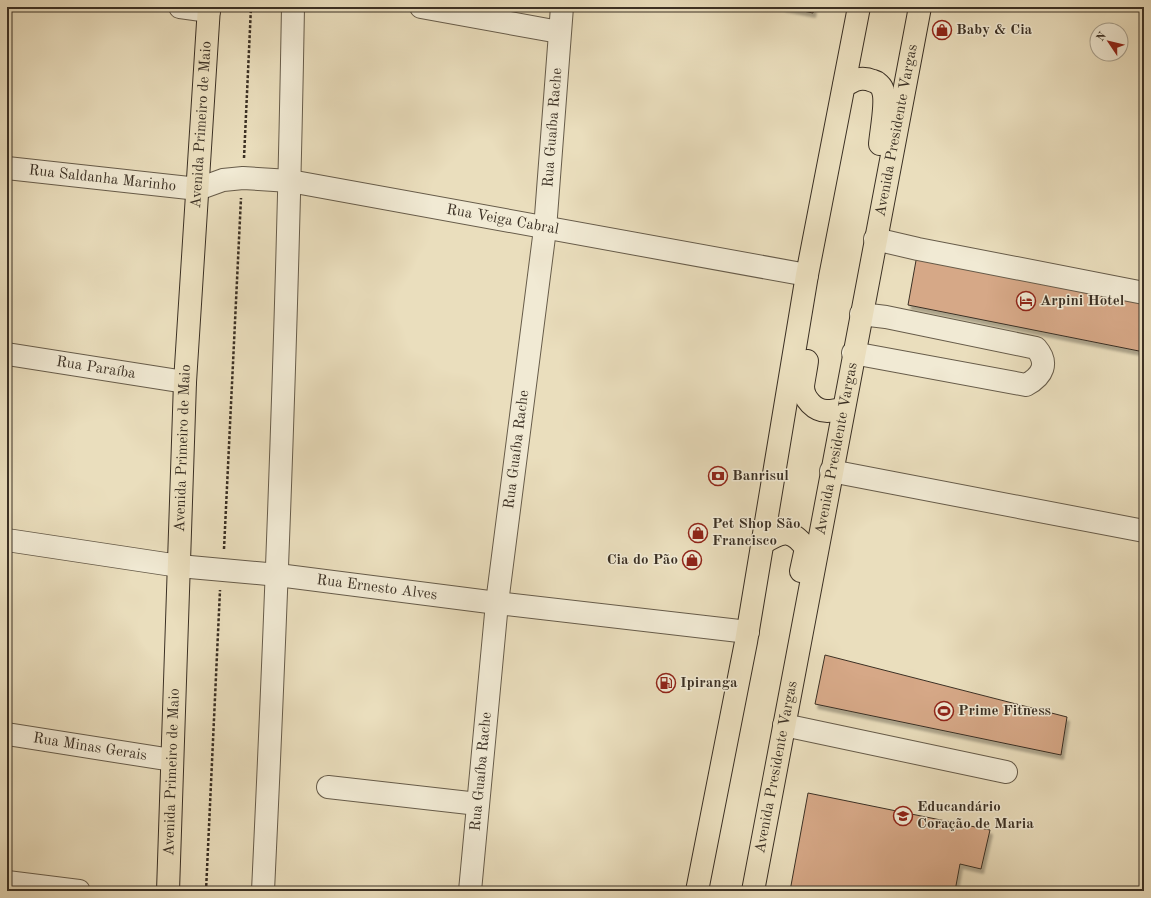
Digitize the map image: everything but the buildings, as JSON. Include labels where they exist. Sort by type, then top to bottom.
[{"type":"main road","points":[[697,891],[748,632],[807,275],[859,7]]},
{"type":"main road","name":"Avenida Presidente Vargas","points":[[752,891],[920,7]]},
{"type":"main road","name":"Avenida Primeiro de Maio","points":[[168,891],[186,382],[209,9]]},
{"type":"main road","points":[[844,86],[856,79],[866,78],[877,82],[883,89],[884,97],[875,201],[875,238]]},
{"type":"main road","points":[[807,275],[813,295],[814,311],[803,387],[804,395],[810,403],[818,409],[826,411],[843,409]]},
{"type":"main road","points":[[763,543],[778,534],[788,533],[800,540],[806,548],[795,603],[798,646]]},
{"type":"main road","points":[[711,891],[752,684],[752,660],[748,632]]},
{"type":"street","points":[[180,7],[209,9]]},
{"type":"street","points":[[263,891],[278,575],[290,181],[293,7]]},
{"type":"street","points":[[421,7],[560,32]]},
{"type":"street","name":"Rua Guaíba Rache","points":[[470,891],[497,603],[545,228],[562,7]]},
{"type":"street","name":"Rua Saldanha Marinho","points":[[7,168],[198,190]]},
{"type":"street","name":"Rua Veiga Cabral","points":[[198,190],[223,180],[244,178],[290,181],[807,275]]},
{"type":"street","points":[[875,238],[926,250],[1144,293]]},
{"type":"street","points":[[854,354],[1026,385],[1035,380],[1041,372],[1044,363],[1041,354],[1036,348],[886,317],[861,314]]},
{"type":"street","name":"Rua Paraíba","points":[[7,354],[186,382]]},
{"type":"street","points":[[831,471],[1144,531]]},
{"type":"street","name":"Rua Ernesto Alves","points":[[7,540],[179,566],[278,575],[497,603],[748,632]]},
{"type":"street","points":[[784,725],[1006,772]]},
{"type":"street","name":"Rua Minas Gerais","points":[[7,734],[172,760]]},
{"type":"street","points":[[328,787],[478,804]]},
{"type":"street","points":[[7,882],[79,891]]},
{"type":"path","points":[[206,891],[241,194],[244,178],[251,7]]},
{"type":"place","name":"Baby & Cia","points":[[942,30]]},
{"type":"place","name":"Arpini Hotel","points":[[1026,301]]},
{"type":"place","name":"Banrisul","points":[[718,476]]},
{"type":"place","name":"Pet Shop São Francisco","points":[[698,533]]},
{"type":"place","name":"Cia do Pão","points":[[692,560]]},
{"type":"place","name":"Ipiranga","points":[[666,683]]},
{"type":"place","name":"Prime Fitness","points":[[944,711]]},
{"type":"place","name":"Educandário Coração de Maria","points":[[903,816]]}]
